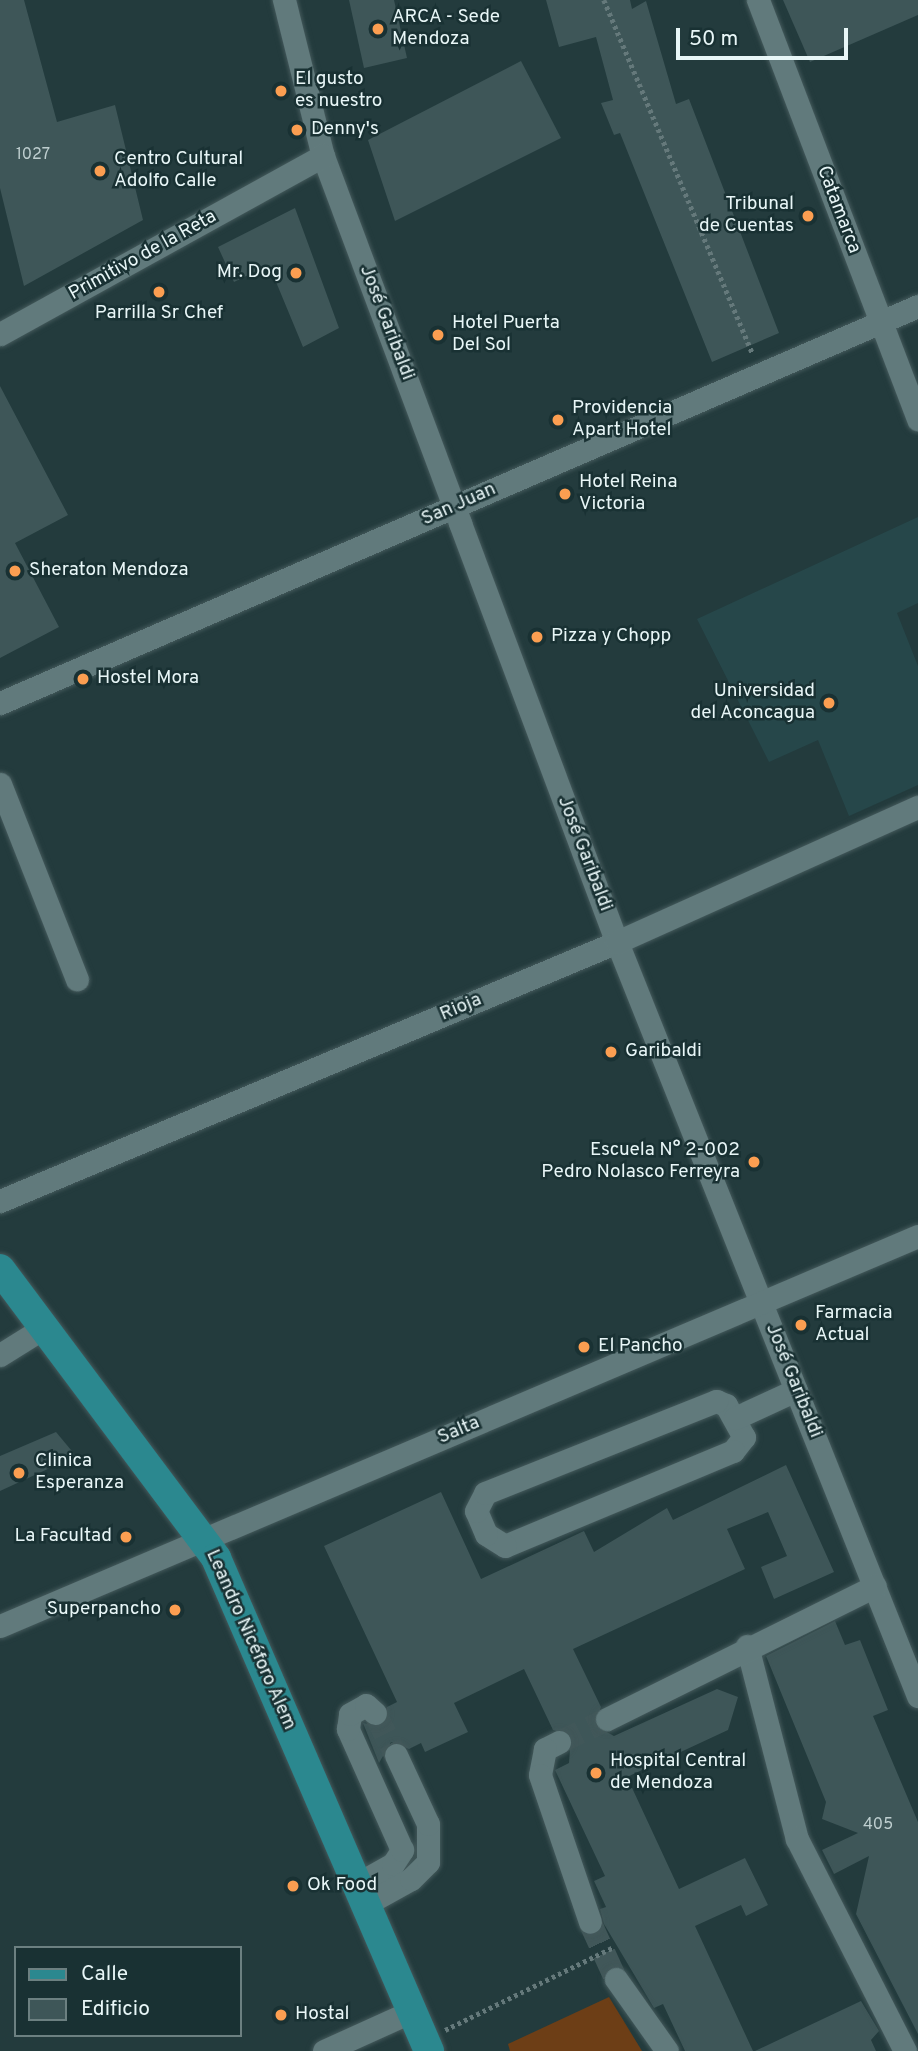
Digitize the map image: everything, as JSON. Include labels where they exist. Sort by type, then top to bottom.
[{"type":"main road","name":"Leandro Nicéforo Alem","points":[[0,1269],[40,1330],[204,1541],[429,2051]]},
{"type":"street","name":"José Garibaldi","points":[[284,0],[323,156],[617,942],[918,1696]]},
{"type":"street","name":"Catamarca","points":[[758,0],[918,419]]},
{"type":"street","name":"Primitivo de la Reta","points":[[0,334],[323,156]]},
{"type":"street","name":"San Juan","points":[[0,703],[760,372],[918,306]]},
{"type":"street","points":[[0,784],[78,979]]},
{"type":"street","name":"Rioja","points":[[0,1200],[617,942],[918,807]]},
{"type":"street","name":"Salta","points":[[0,1626],[918,1236]]},
{"type":"street","points":[[0,1355],[40,1330]]},
{"type":"street","points":[[735,1418],[796,1390]]},
{"type":"street","points":[[716,1401],[735,1418],[744,1437],[733,1451],[505,1546],[493,1544],[476,1511],[485,1493],[716,1401]]},
{"type":"street","points":[[607,1719],[747,1646],[874,1586]]},
{"type":"street","points":[[747,1646],[797,1839],[905,2051]]},
{"type":"street","points":[[362,1894],[393,1864],[402,1850],[348,1729],[350,1714],[366,1705],[375,1713]]},
{"type":"street","points":[[559,1742],[539,1760],[540,1775],[590,1922]]},
{"type":"street","points":[[362,1894],[411,1880],[428,1862],[428,1824],[397,1755]]},
{"type":"street","points":[[616,1979],[667,2051]]},
{"type":"street","points":[[324,2051],[412,2011]]},
{"type":"path","points":[[604,0],[760,372]]},
{"type":"path","points":[[468,2019],[614,1947]]},
{"type":"shaded area","name":"Universidad del Aconcagua","points":[[918,517],[918,603],[897,613],[918,666],[918,785],[849,816],[818,740],[769,762],[697,619]]},
{"type":"shaded area","points":[[609,1997],[642,2051],[510,2051],[508,2044]]},
{"type":"building","points":[[0,0],[24,0],[57,122],[115,105],[143,220],[24,286],[0,188]]},
{"type":"building","name":"ARCA - Sede Mendoza","points":[[349,0],[394,0],[407,58],[364,68]]},
{"type":"building","points":[[546,0],[630,0],[632,9],[646,1],[676,104],[689,99],[779,333],[712,362],[620,133],[614,135],[601,103],[613,100],[596,37],[559,47]]},
{"type":"building","points":[[783,0],[918,0],[918,15],[810,62]]},
{"type":"building","points":[[521,61],[561,138],[395,221],[368,140]]},
{"type":"building","name":"Mr. Dog","points":[[295,208],[339,328],[303,347],[269,265],[234,282],[218,247]]},
{"type":"building","points":[[0,386],[68,515],[15,543],[59,627],[0,658]]},
{"type":"building","name":"Clinica Esperanza","points":[[56,1432],[76,1456],[0,1491],[0,1456]]},
{"type":"building","name":"Hospital Central de Mendoza","points":[[786,1465],[834,1572],[774,1599],[761,1567],[787,1556],[768,1512],[727,1529],[745,1569],[573,1649],[601,1707],[594,1725],[614,1736],[717,1689],[738,1697],[728,1730],[627,1777],[679,1889],[745,1858],[768,1905],[746,1916],[741,1905],[695,1926],[753,2051],[685,2051],[663,2004],[654,2008],[604,1924],[600,1909],[606,1907],[594,1881],[605,1876],[555,1770],[569,1763],[571,1735],[553,1730],[524,1669],[454,1703],[468,1732],[425,1752],[421,1743],[409,1749],[391,1742],[379,1763],[363,1723],[380,1726],[387,1707],[397,1702],[324,1546],[441,1492],[481,1579],[584,1531],[594,1552],[667,1508],[673,1520]]},
{"type":"building","points":[[835,1621],[845,1645],[860,1640],[888,1710],[873,1716],[918,1822],[918,2034],[856,1914],[869,1856],[834,1874],[822,1850],[858,1833],[822,1819],[826,1802],[766,1656]]},
{"type":"building","points":[[861,2001],[879,2031],[871,2040],[876,2051],[755,2051]]},
{"type":"tunnel","points":[[375,1713],[396,1755]]},
{"type":"tunnel","points":[[559,1742],[607,1719]]},
{"type":"tunnel","points":[[590,1922],[616,1979]]},
{"type":"place","name":"ARCA - Sede Mendoza","points":[[378,29]]},
{"type":"place","name":"El gusto es nuestro","points":[[281,91]]},
{"type":"place","name":"Denny's","points":[[297,130]]},
{"type":"place","name":"Centro Cultural Adolfo Calle","points":[[100,171]]},
{"type":"place","name":"Tribunal de Cuentas","points":[[808,216]]},
{"type":"place","name":"Mr. Dog","points":[[296,273]]},
{"type":"place","name":"Parrilla Sr Chef","points":[[159,292]]},
{"type":"place","name":"Hotel Puerta Del Sol","points":[[438,335]]},
{"type":"place","name":"Providencia Apart Hotel","points":[[558,420]]},
{"type":"place","name":"Hotel Reina Victoria","points":[[565,494]]},
{"type":"place","name":"Sheraton Mendoza","points":[[15,571]]},
{"type":"place","name":"Pizza y Chopp","points":[[537,637]]},
{"type":"place","name":"Hostel Mora","points":[[83,679]]},
{"type":"place","name":"Universidad del Aconcagua","points":[[829,703]]},
{"type":"place","name":"Garibaldi","points":[[611,1052]]},
{"type":"place","name":"Escuela N° 2-002 Pedro Nolasco Ferreyra","points":[[754,1162]]},
{"type":"place","name":"Farmacia Actual","points":[[801,1325]]},
{"type":"place","name":"El Pancho","points":[[584,1347]]},
{"type":"place","name":"Clinica Esperanza","points":[[19,1473]]},
{"type":"place","name":"La Facultad","points":[[126,1537]]},
{"type":"place","name":"Superpancho","points":[[175,1610]]},
{"type":"place","name":"Hospital Central de Mendoza","points":[[596,1773]]},
{"type":"place","name":"Ok Food","points":[[293,1886]]},
{"type":"place","name":"Hostal","points":[[281,2015]]}]
